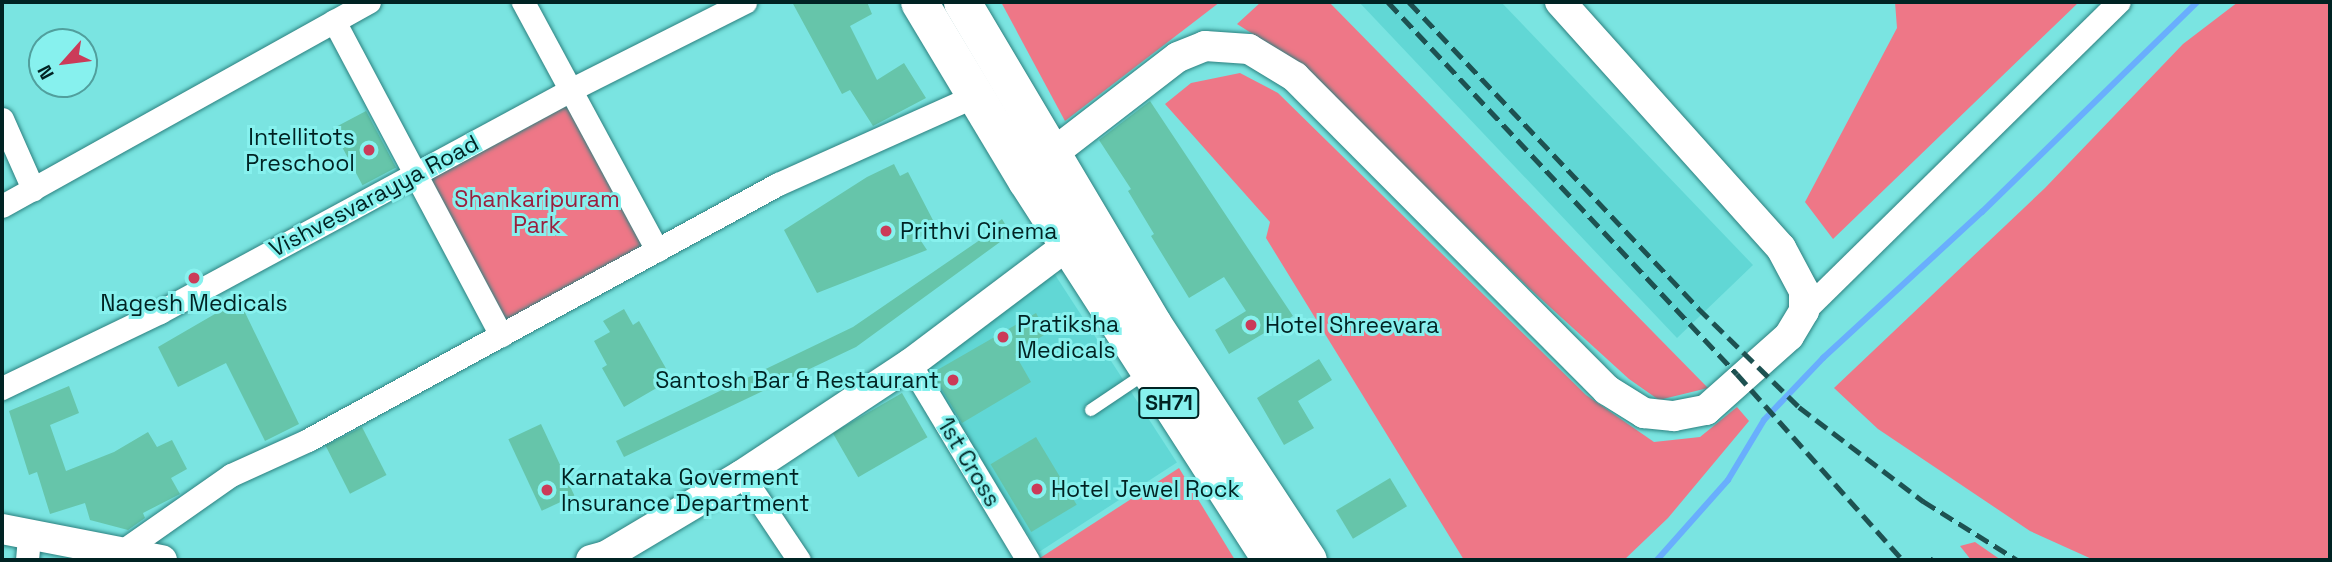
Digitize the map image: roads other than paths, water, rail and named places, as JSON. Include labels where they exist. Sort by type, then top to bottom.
[{"type":"main road","name":"SH71","points":[[919,2],[975,96],[1036,165]]},
{"type":"main road","name":"SH71","points":[[962,2],[1036,165],[1080,235],[1149,371],[1271,560]]},
{"type":"main road","name":"SH71","points":[[1080,235],[1153,324],[1308,560]]},
{"type":"street","points":[[2,206],[369,2]]},
{"type":"street","points":[[523,2],[657,250]]},
{"type":"street","name":"Vishvesvarayya Road","points":[[2,388],[160,312],[570,90],[745,2]]},
{"type":"street","points":[[1560,2],[1781,248],[1804,291],[1804,311]]},
{"type":"street","points":[[1036,165],[1178,57],[1205,46],[1249,49],[1295,77],[1607,390],[1644,413],[1674,416],[1706,410],[1789,336],[1804,311],[2118,2]]},
{"type":"street","points":[[334,21],[501,335]]},
{"type":"street","points":[[121,552],[231,475],[308,440],[778,184],[975,96]]},
{"type":"street","points":[[2,119],[33,189]]},
{"type":"street","points":[[602,559],[742,475],[910,364],[1080,235]]},
{"type":"street","name":"1st Cross","points":[[910,364],[1028,560]]},
{"type":"street","points":[[742,475],[799,560]]},
{"type":"street","points":[[19,541],[121,552],[161,560]]},
{"type":"lane","points":[[1091,410],[1149,371]]},
{"type":"waterway","points":[[1657,560],[1728,480],[1764,420],[1823,358],[1982,212],[2197,2]]},
{"type":"railway","points":[[1388,2],[1737,374],[1903,560]]},
{"type":"railway","points":[[1409,2],[1698,308],[1799,407],[1923,501],[2017,560]]},
{"type":"place","name":"Intellitots Preschool","points":[[369,150]]},
{"type":"place","name":"Prithvi Cinema","points":[[886,231]]},
{"type":"place","name":"Nagesh Medicals","points":[[194,278]]},
{"type":"place","name":"Hotel Shreevara","points":[[1251,325]]},
{"type":"place","name":"Pratiksha Medicals","points":[[1003,337]]},
{"type":"place","name":"Santosh Bar & Restaurant","points":[[953,380]]},
{"type":"place","name":"Hotel Jewel Rock","points":[[1037,489]]},
{"type":"place","name":"Karnataka Goverment Insurance Department","points":[[547,490]]},
{"type":"park label","name":"Shankaripuram Park","points":[[537,212]]}]
